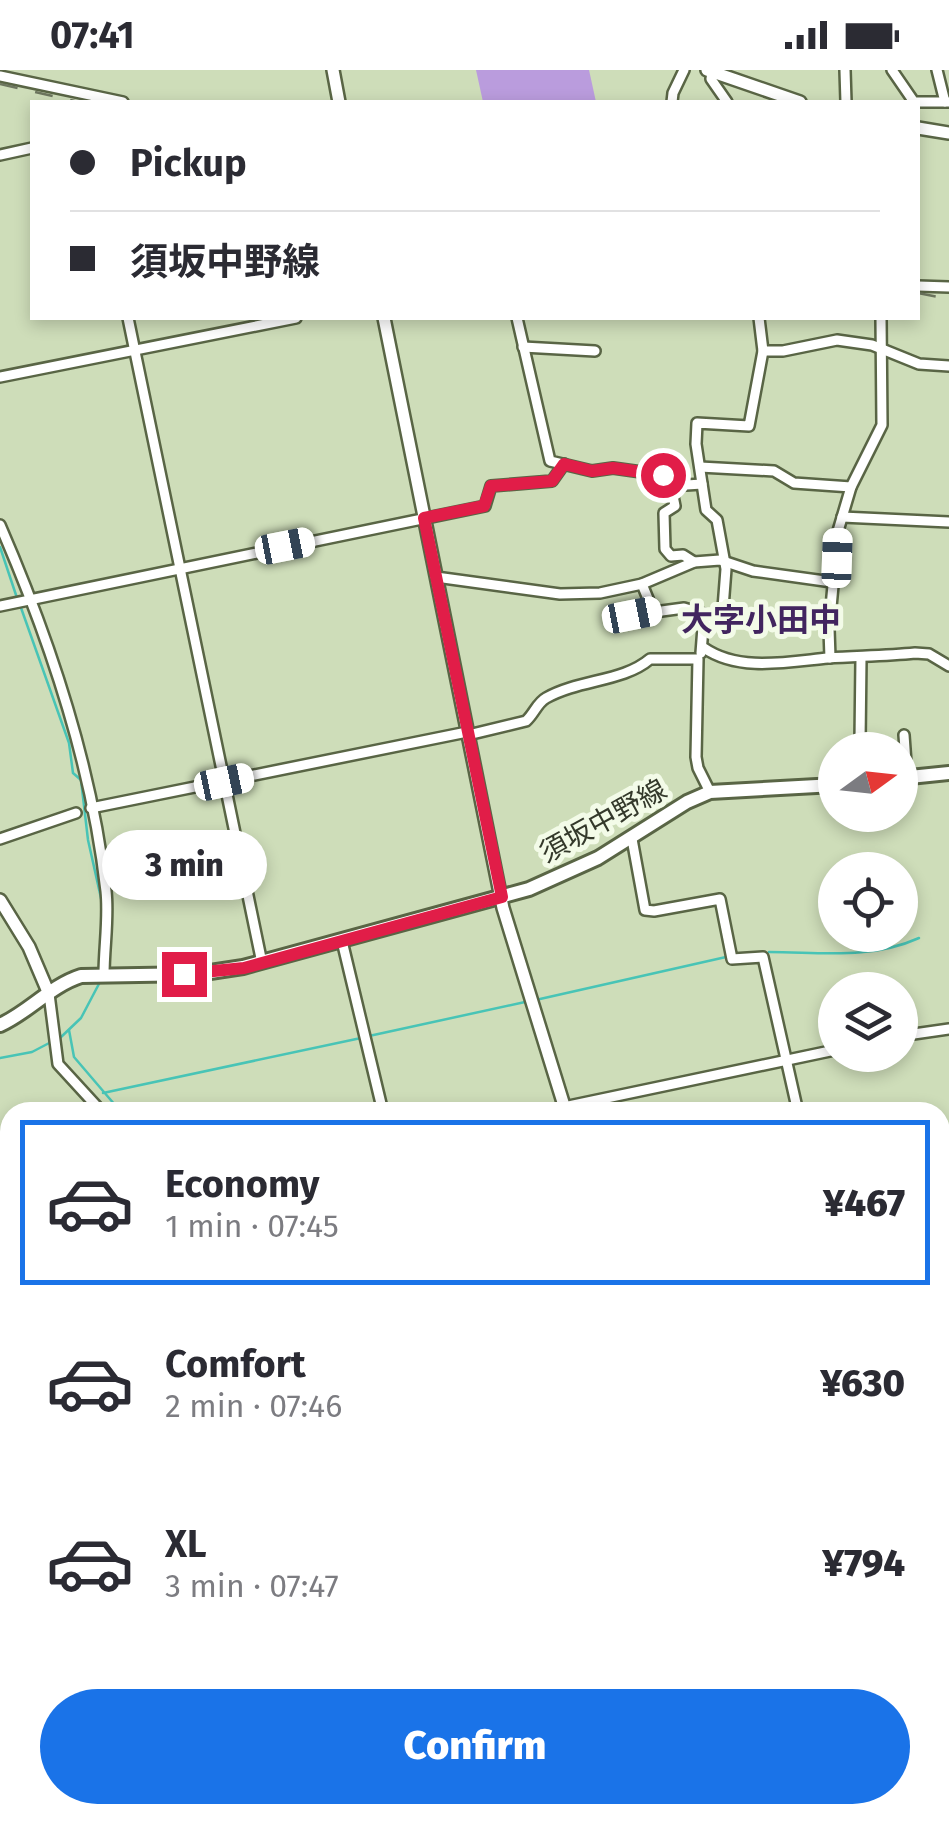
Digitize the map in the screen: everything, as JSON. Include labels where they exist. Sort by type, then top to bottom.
[{"type":"main road","points":[[918,777],[949,774]]},
{"type":"main road","name":"須坂中野線","points":[[0,1026],[67,981],[97,975],[207,973],[262,963],[502,897],[574,870],[710,792],[818,786]]},
{"type":"street","points":[[333,70],[340,100]]},
{"type":"street","points":[[672,100],[684,70]]},
{"type":"street","points":[[845,70],[846,100]]},
{"type":"street","points":[[892,70],[913,100]]},
{"type":"street","points":[[920,102],[947,102],[937,70]]},
{"type":"street","points":[[709,71],[725,100]]},
{"type":"street","points":[[709,71],[794,100]]},
{"type":"street","points":[[0,76],[114,100]]},
{"type":"street","points":[[920,128],[949,133]]},
{"type":"street","points":[[0,154],[30,148]]},
{"type":"street","points":[[920,286],[949,287]]},
{"type":"street","points":[[128,320],[262,963]]},
{"type":"street","points":[[0,377],[286,320]]},
{"type":"street","points":[[384,320],[502,897],[563,1102]]},
{"type":"street","points":[[517,320],[550,461],[592,471],[613,468],[663,475],[671,486],[675,506],[664,513],[665,549],[671,556],[683,555],[694,562]]},
{"type":"street","points":[[705,622],[722,621],[726,569],[717,520],[706,510],[696,444],[697,422],[740,427],[749,426],[753,420],[763,351],[757,320]]},
{"type":"street","points":[[830,658],[832,582],[842,517],[850,487],[882,425],[880,320]]},
{"type":"street","points":[[763,351],[837,340],[879,348],[918,364],[949,366]]},
{"type":"street","points":[[523,347],[595,350]]},
{"type":"street","points":[[0,606],[484,506],[491,486],[552,481],[564,464]]},
{"type":"street","points":[[700,467],[774,470],[794,482],[850,487]]},
{"type":"street","points":[[671,486],[702,484]]},
{"type":"street","points":[[842,517],[949,522]]},
{"type":"street","points":[[0,525],[31,598],[73,730],[91,808],[106,894],[97,975]]},
{"type":"street","points":[[436,577],[560,594],[600,593],[642,584],[694,562],[724,560],[731,566],[753,571],[832,582]]},
{"type":"street","points":[[642,584],[652,611]]},
{"type":"street","points":[[632,615],[684,608],[704,614],[704,648],[698,659],[696,757],[710,792]]},
{"type":"street","points":[[704,648],[718,658],[736,662],[802,662],[915,652],[929,654],[949,666]]},
{"type":"street","points":[[860,732],[861,658]]},
{"type":"street","points":[[91,808],[526,722],[542,700],[589,680],[636,670],[650,659],[698,659]]},
{"type":"street","points":[[0,839],[76,813]]},
{"type":"street","points":[[632,839],[645,910],[720,899],[732,959],[763,957],[796,1102]]},
{"type":"street","points":[[0,900],[29,947],[49,994],[55,1051],[66,1075],[92,1102]]},
{"type":"street","points":[[342,941],[381,1102]]},
{"type":"street","points":[[918,1033],[949,1029]]},
{"type":"street","points":[[601,1102],[818,1054]]},
{"type":"shaded area","points":[[476,70],[589,70],[596,100],[483,100]]},
{"type":"waterway","points":[[0,547],[17,598]]},
{"type":"waterway","points":[[20,605],[69,743],[73,773],[81,780],[88,840],[103,907]]},
{"type":"waterway","points":[[769,952],[864,952],[919,938]]},
{"type":"waterway","points":[[540,999],[726,957]]},
{"type":"waterway","points":[[60,1038],[81,1018],[101,980]]},
{"type":"waterway","points":[[369,1036],[525,1002]]},
{"type":"waterway","points":[[69,1030],[74,1057],[112,1102]]},
{"type":"waterway","points":[[103,1093],[361,1038]]},
{"type":"waterway","points":[[0,1058],[32,1052],[53,1041]]},
{"type":"railway","points":[[0,84],[70,100]]},
{"type":"railway","points":[[920,293],[949,299]]},
{"type":"district","name":"大字小田中","points":[[761,620]]},
{"type":"route","points":[[184,974],[244,968],[502,897],[424,518],[484,506],[491,486],[552,481],[564,464],[592,471],[613,468],[663,475]]}]
